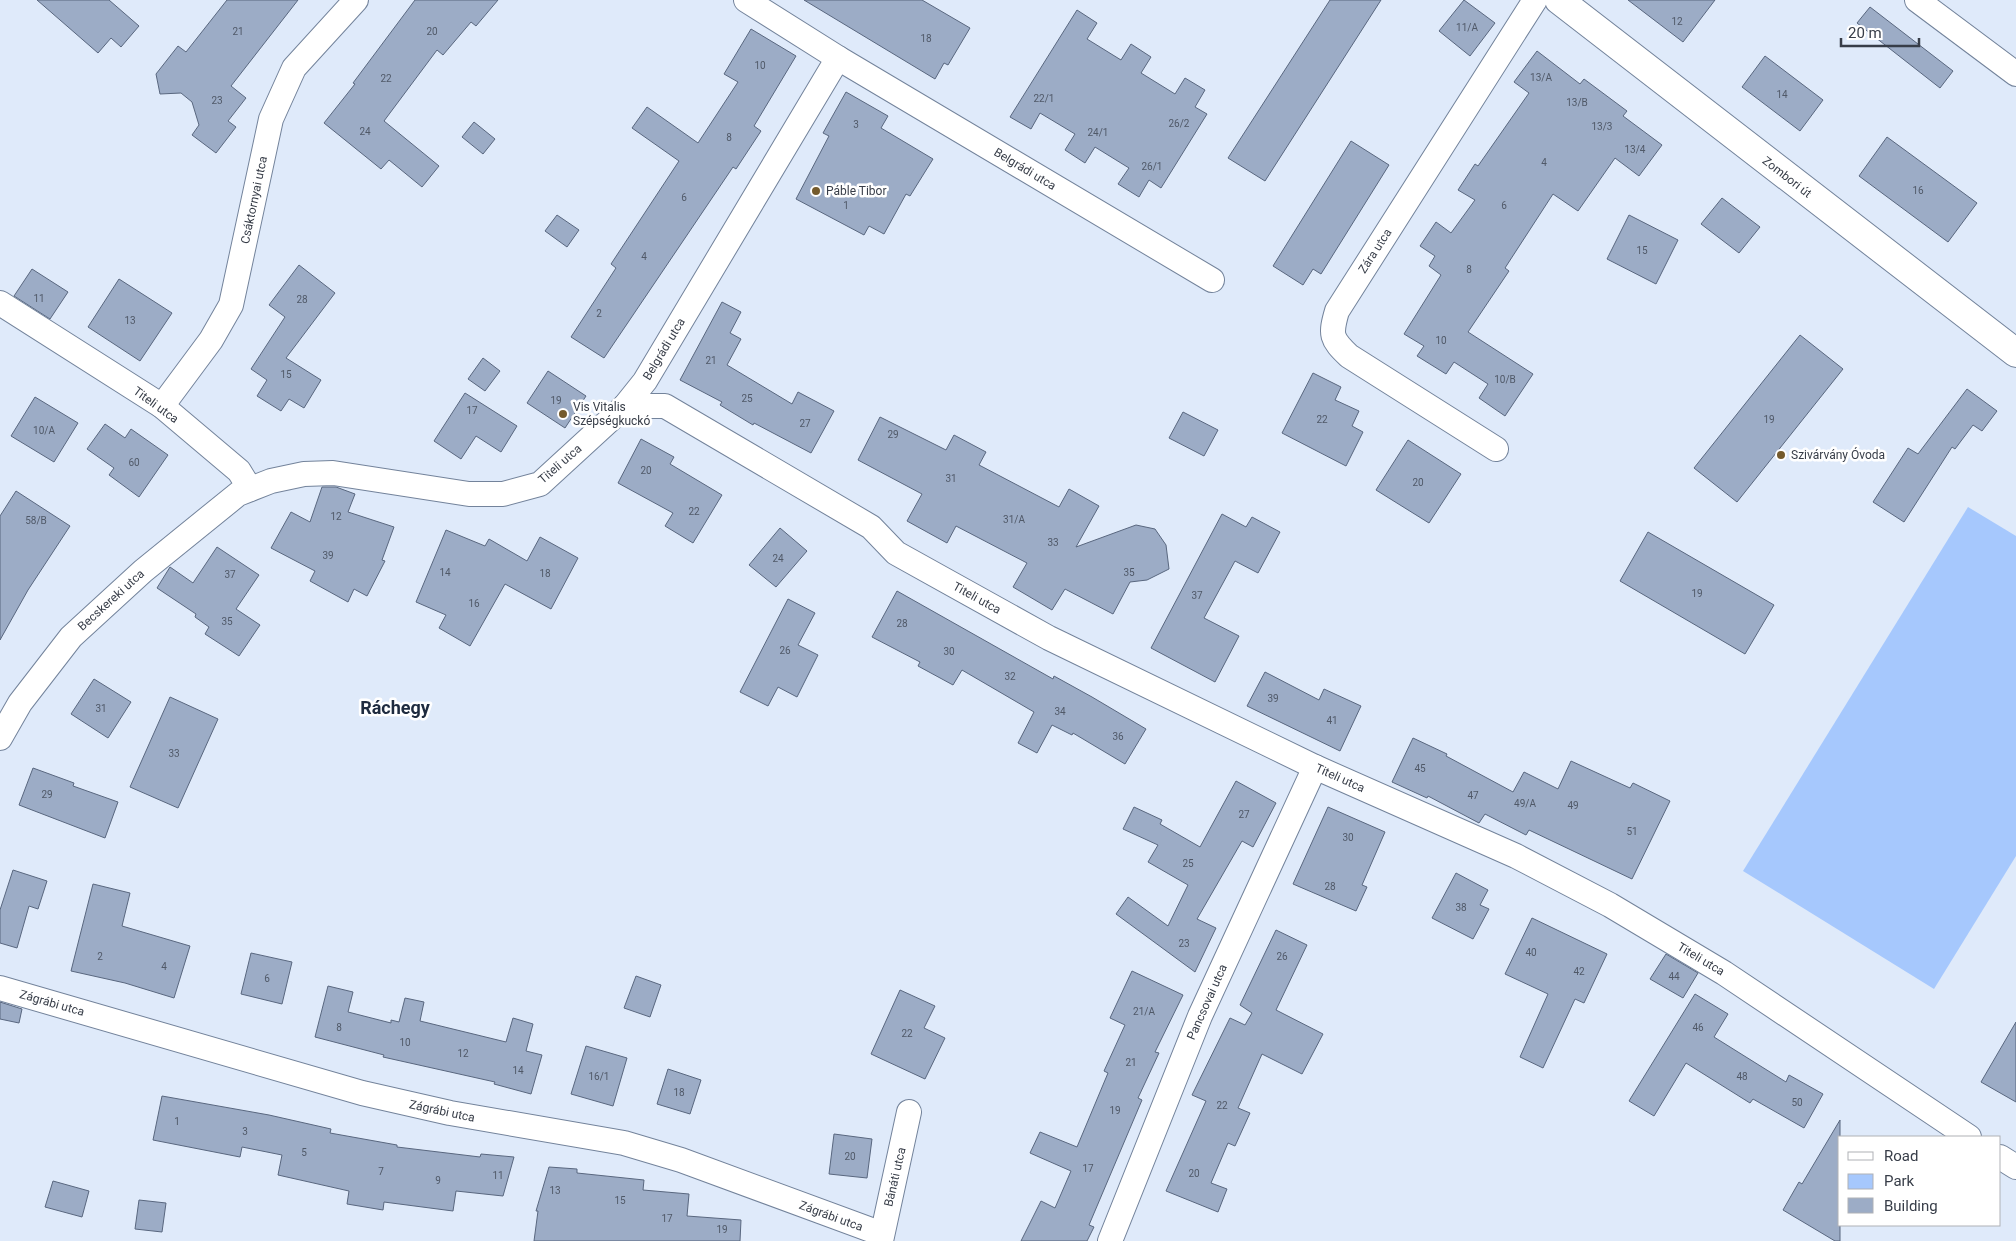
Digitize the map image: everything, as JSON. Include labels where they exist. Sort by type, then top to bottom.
[{"type":"street","name":"Csáktornyai utca","points":[[162,406],[211,340],[230,305],[271,119],[290,76],[294,68],[356,0]]},
{"type":"street","name":"Belgrádi utca","points":[[746,0],[838,58],[1212,280]]},
{"type":"street","name":"Zára utca","points":[[1496,449],[1349,356],[1336,343],[1331,330],[1337,311],[1536,0]]},
{"type":"street","name":"Zombori út","points":[[1559,0],[2016,353]]},
{"type":"street","points":[[1917,0],[2016,74]]},
{"type":"street","name":"Belgrádi utca","points":[[625,406],[645,381],[838,58]]},
{"type":"street","name":"Titeli utca","points":[[0,303],[162,406],[239,471],[250,489],[271,481],[304,474],[333,473],[470,494],[503,494],[540,484],[625,406],[665,406],[871,527],[896,553],[1048,638],[1315,767],[1516,856],[1610,905],[1724,973],[1854,1062],[1967,1136]]},
{"type":"street","name":"Becskereki utca","points":[[0,738],[20,703],[71,637],[143,571],[238,494],[250,489]]},
{"type":"street","name":"Pancsovai utca","points":[[1110,1241],[1200,1016],[1315,767]]},
{"type":"street","name":"Zágrábi utca","points":[[0,988],[362,1093],[450,1113],[632,1145],[681,1160],[881,1238]]},
{"type":"street","name":"Bánáti utca","points":[[881,1238],[909,1112]]},
{"type":"street","points":[[2001,1157],[2016,1167]]},
{"type":"green space","points":[[1968,507],[2016,536],[2016,856],[1934,989],[1743,871]]},
{"type":"building","points":[[37,0],[109,0],[139,26],[121,47],[111,38],[98,53]]},
{"type":"building","points":[[227,0],[298,0],[231,86],[246,98],[228,121],[236,127],[216,153],[192,135],[199,125],[192,102],[181,93],[160,94],[156,74],[178,46],[186,52]]},
{"type":"building","points":[[415,0],[498,0],[476,26],[471,22],[443,55],[437,50],[384,121],[439,166],[422,187],[389,160],[381,169],[324,123],[355,84],[353,83]]},
{"type":"building","points":[[804,0],[922,0],[970,28],[948,65],[944,63],[935,79]]},
{"type":"building","points":[[1330,0],[1381,0],[1265,181],[1228,158]]},
{"type":"building","points":[[1464,0],[1495,23],[1470,56],[1439,31]]},
{"type":"building","points":[[1628,0],[1715,0],[1683,42]]},
{"type":"building","points":[[1870,7],[1953,71],[1940,88],[1857,23]]},
{"type":"building","points":[[1077,10],[1097,23],[1087,39],[1121,60],[1131,44],[1151,57],[1141,73],[1175,94],[1185,78],[1205,90],[1195,107],[1207,114],[1161,188],[1149,180],[1139,197],[1118,184],[1129,168],[1095,147],[1085,163],[1065,150],[1075,134],[1040,113],[1031,129],[1010,117]]},
{"type":"building","points":[[751,29],[796,56],[754,126],[761,131],[736,169],[733,167],[604,358],[571,337],[616,268],[611,264],[679,161],[632,128],[647,107],[698,143],[738,82],[724,74]]},
{"type":"building","points":[[1537,51],[1580,84],[1584,79],[1627,111],[1623,116],[1662,145],[1639,176],[1615,158],[1578,211],[1553,194],[1505,268],[1509,271],[1468,332],[1533,374],[1505,416],[1479,398],[1488,384],[1454,362],[1446,374],[1417,356],[1424,346],[1404,334],[1441,275],[1429,266],[1435,256],[1420,246],[1436,222],[1451,233],[1475,200],[1458,190],[1475,164],[1478,166],[1529,93],[1514,82]]},
{"type":"building","points":[[1765,56],[1823,100],[1800,131],[1742,87]]},
{"type":"building","points":[[846,92],[888,116],[881,128],[933,159],[910,196],[906,194],[884,234],[869,226],[864,235],[796,199],[829,136],[823,133]]},
{"type":"building","points":[[474,122],[495,139],[483,154],[462,137]]},
{"type":"building","points":[[1887,137],[1977,203],[1948,242],[1859,176]]},
{"type":"building","points":[[1351,141],[1389,165],[1321,274],[1313,269],[1303,285],[1273,266]]},
{"type":"building","points":[[1722,198],[1760,227],[1739,253],[1701,224]]},
{"type":"building","points":[[557,215],[579,230],[567,247],[545,231]]},
{"type":"building","points":[[1629,215],[1678,240],[1656,284],[1607,259]]},
{"type":"building","points":[[299,265],[335,293],[286,358],[321,380],[304,408],[289,399],[281,411],[257,396],[267,380],[251,369],[285,317],[269,305]]},
{"type":"building","points":[[32,269],[68,292],[50,319],[14,296]]},
{"type":"building","points":[[119,279],[172,313],[140,361],[88,327]]},
{"type":"building","points":[[722,302],[741,312],[730,333],[741,339],[727,365],[792,404],[798,392],[834,411],[811,453],[754,423],[753,425],[720,405],[722,402],[680,380]]},
{"type":"building","points":[[1800,335],[1843,369],[1737,502],[1694,468]]},
{"type":"building","points":[[483,358],[500,371],[485,391],[468,379]]},
{"type":"building","points":[[548,371],[586,396],[565,428],[527,403]]},
{"type":"building","points":[[1313,373],[1341,387],[1335,400],[1359,411],[1352,426],[1363,432],[1346,466],[1282,433]]},
{"type":"building","points":[[1967,389],[1997,411],[1982,431],[1973,425],[1955,449],[1952,447],[1904,522],[1873,502],[1908,448],[1918,454]]},
{"type":"building","points":[[465,393],[517,426],[501,452],[476,436],[461,459],[434,441]]},
{"type":"building","points":[[35,397],[78,423],[54,462],[11,436]]},
{"type":"building","points":[[1183,412],[1218,430],[1204,456],[1169,438]]},
{"type":"building","points":[[880,417],[946,450],[954,435],[986,452],[979,465],[1059,507],[1069,489],[1099,506],[1076,547],[1136,525],[1155,529],[1166,545],[1169,569],[1147,580],[1130,582],[1113,614],[1065,589],[1052,610],[1013,587],[1027,563],[956,526],[947,543],[907,521],[922,494],[858,460]]},
{"type":"building","points":[[105,424],[125,438],[131,429],[168,455],[139,497],[109,475],[114,468],[87,449]]},
{"type":"building","points":[[641,439],[674,457],[670,464],[722,495],[693,543],[665,526],[673,513],[618,483]]},
{"type":"building","points":[[1408,440],[1461,474],[1429,523],[1376,490]]},
{"type":"building","points":[[322,487],[336,487],[355,494],[348,512],[394,527],[382,560],[385,561],[367,596],[354,589],[348,602],[310,581],[315,571],[271,548],[291,512],[310,522]]},
{"type":"building","points":[[16,491],[70,526],[28,590],[0,640],[0,516]]},
{"type":"building","points":[[1222,514],[1246,527],[1252,517],[1280,532],[1258,573],[1235,561],[1204,618],[1239,636],[1215,682],[1151,648]]},
{"type":"building","points":[[780,528],[807,551],[776,587],[749,565]]},
{"type":"building","points":[[446,530],[485,546],[489,539],[527,561],[540,537],[578,558],[551,609],[505,584],[470,646],[439,628],[446,615],[416,602]]},
{"type":"building","points":[[1648,532],[1774,605],[1745,654],[1620,581]]},
{"type":"building","points":[[217,547],[259,575],[236,609],[260,625],[239,656],[205,634],[209,627],[195,617],[196,614],[157,588],[170,567],[193,583]]},
{"type":"building","points":[[897,591],[1053,679],[1054,676],[1092,697],[1146,729],[1125,764],[1073,733],[1072,735],[1052,725],[1037,753],[1018,743],[1034,712],[962,670],[953,685],[918,666],[920,662],[872,637]]},
{"type":"building","points":[[788,599],[815,613],[798,645],[818,655],[797,697],[778,687],[768,706],[740,692]]},
{"type":"building","points":[[1265,672],[1319,700],[1324,689],[1361,706],[1340,751],[1247,706]]},
{"type":"building","points":[[94,679],[131,702],[108,738],[71,714]]},
{"type":"building","points":[[170,697],[218,719],[178,808],[130,787]]},
{"type":"building","points":[[1413,738],[1447,754],[1446,756],[1513,792],[1524,772],[1558,789],[1571,761],[1630,788],[1633,783],[1670,801],[1632,879],[1529,830],[1526,835],[1485,814],[1479,823],[1428,796],[1427,798],[1392,782]]},
{"type":"building","points":[[33,768],[74,783],[73,786],[118,802],[105,838],[19,805]]},
{"type":"building","points":[[1236,781],[1276,803],[1253,847],[1242,841],[1197,919],[1216,928],[1195,972],[1116,914],[1128,897],[1168,926],[1188,885],[1148,862],[1158,845],[1123,829],[1134,807],[1162,820],[1160,824],[1200,847]]},
{"type":"building","points":[[1328,807],[1385,832],[1362,885],[1367,887],[1356,911],[1293,884]]},
{"type":"building","points":[[13,870],[47,881],[38,909],[29,906],[17,948],[0,943],[0,910]]},
{"type":"building","points":[[1456,873],[1488,890],[1480,905],[1489,909],[1473,939],[1432,918]]},
{"type":"building","points":[[93,884],[130,893],[122,926],[190,946],[174,998],[125,983],[71,971]]},
{"type":"building","points":[[1532,918],[1607,954],[1584,1003],[1575,999],[1543,1068],[1520,1057],[1548,994],[1505,974]]},
{"type":"building","points":[[1276,930],[1307,945],[1276,1010],[1323,1034],[1302,1074],[1262,1054],[1238,1108],[1250,1113],[1235,1146],[1228,1143],[1211,1183],[1227,1189],[1218,1212],[1166,1191],[1206,1101],[1192,1095],[1230,1018],[1245,1025],[1252,1013],[1240,1005]]},
{"type":"building","points":[[251,953],[292,962],[282,1004],[241,994]]},
{"type":"building","points":[[1666,954],[1698,973],[1683,998],[1650,979]]},
{"type":"building","points":[[1132,971],[1183,995],[1155,1052],[1159,1053],[1138,1098],[1142,1100],[1089,1225],[1094,1227],[1087,1241],[1021,1241],[1041,1201],[1055,1208],[1071,1171],[1030,1153],[1040,1132],[1077,1147],[1108,1073],[1104,1071],[1125,1025],[1110,1018]]},
{"type":"building","points":[[636,976],[661,985],[650,1017],[624,1008]]},
{"type":"building","points":[[328,986],[353,992],[348,1012],[391,1023],[391,1020],[399,1022],[405,998],[424,1002],[420,1021],[506,1042],[513,1018],[533,1024],[526,1051],[542,1055],[531,1094],[494,1084],[495,1082],[383,1057],[384,1055],[315,1037]]},
{"type":"building","points":[[900,990],[935,1006],[924,1028],[945,1038],[925,1079],[871,1054]]},
{"type":"building","points":[[1695,994],[1728,1014],[1714,1037],[1786,1082],[1789,1075],[1823,1094],[1804,1128],[1753,1099],[1750,1103],[1686,1063],[1654,1116],[1629,1101]]},
{"type":"building","points":[[0,1002],[22,1009],[19,1023],[0,1019]]},
{"type":"building","points":[[2016,1022],[2016,1102],[1981,1082]]},
{"type":"building","points":[[586,1046],[627,1058],[613,1106],[571,1094]]},
{"type":"building","points":[[668,1069],[701,1080],[690,1114],[657,1104]]},
{"type":"building","points":[[162,1096],[269,1115],[331,1129],[330,1133],[397,1145],[397,1147],[480,1157],[481,1154],[514,1157],[503,1196],[456,1191],[453,1211],[384,1202],[383,1210],[347,1204],[349,1191],[278,1175],[282,1155],[242,1147],[240,1157],[153,1140]]},
{"type":"building","points":[[1840,1120],[1840,1136],[1838,1136],[1838,1226],[1840,1226],[1840,1241],[1835,1241],[1783,1210],[1799,1182],[1802,1184]]},
{"type":"building","points":[[834,1134],[872,1139],[867,1178],[829,1174]]},
{"type":"building","points":[[549,1167],[577,1169],[577,1173],[644,1180],[643,1190],[689,1194],[687,1216],[741,1220],[740,1241],[534,1241],[538,1211],[536,1211]]},
{"type":"building","points":[[53,1181],[89,1191],[82,1217],[45,1207]]},
{"type":"building","points":[[139,1200],[166,1203],[162,1232],[135,1229]]},
{"type":"place","name":"Páble Tibor","points":[[816,191]]},
{"type":"place","name":"Vis Vitalis Szépségkuckó","points":[[563,414]]},
{"type":"place","name":"Szivárvány Óvoda","points":[[1781,455]]},
{"type":"district","name":"Ráchegy","points":[[395,707]]}]
